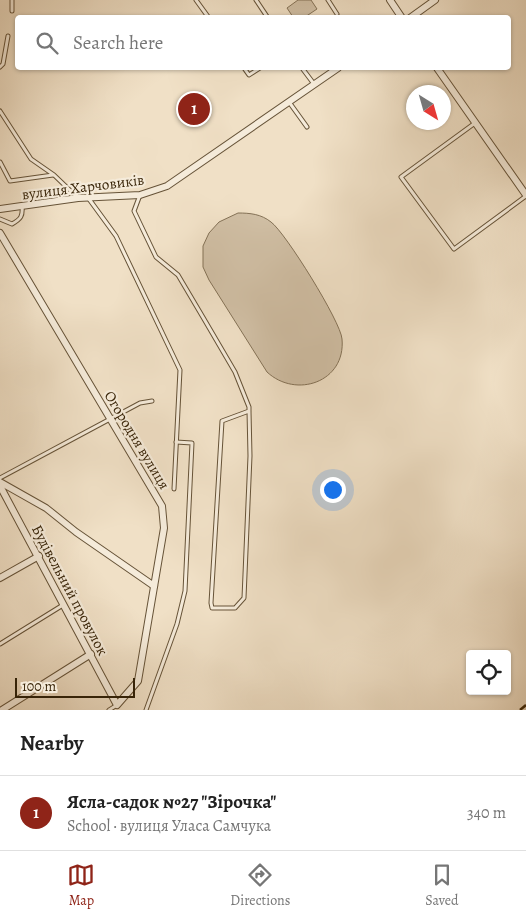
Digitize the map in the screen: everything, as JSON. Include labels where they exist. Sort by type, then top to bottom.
[{"type":"street","points":[[390,0],[400,15]]},
{"type":"street","points":[[414,15],[436,0]]},
{"type":"street","name":"вулиця Харчовиків","points":[[0,209],[78,198],[140,195],[167,186],[335,70]]},
{"type":"street","points":[[438,70],[526,196]]},
{"type":"street","name":"Огородня вулиця","points":[[0,233],[162,506],[164,528],[138,681],[117,705]]},
{"type":"street","name":"Будівельний провулок","points":[[0,482],[46,508],[76,532],[154,586]]},
{"type":"street","name":"Будівельний провулок","points":[[0,486],[117,705]]},
{"type":"street","points":[[0,578],[39,556]]},
{"type":"street","points":[[2,710],[91,654]]},
{"type":"lane","points":[[12,0],[12,11]]},
{"type":"lane","points":[[196,0],[207,15]]},
{"type":"lane","points":[[256,0],[266,15]]},
{"type":"lane","points":[[328,0],[337,14]]},
{"type":"lane","points":[[0,67],[8,36]]},
{"type":"lane","points":[[245,70],[249,75],[257,70]]},
{"type":"lane","points":[[304,70],[314,84]]},
{"type":"lane","points":[[289,102],[307,127]]},
{"type":"lane","points":[[0,111],[31,159],[54,175],[78,198]]},
{"type":"lane","points":[[475,122],[401,176],[454,249],[526,196]]},
{"type":"lane","points":[[0,162],[10,181],[54,175]]},
{"type":"lane","points":[[140,195],[134,211],[156,257],[178,275],[235,372],[249,411],[250,456],[244,598],[235,608],[215,610],[212,608],[211,603],[222,421],[249,411]]},
{"type":"lane","points":[[88,198],[116,236],[180,370],[174,489]]},
{"type":"lane","points":[[0,219],[12,224],[19,220],[23,214],[22,206]]},
{"type":"lane","points":[[0,478],[140,403],[152,402]]},
{"type":"lane","points":[[146,710],[177,624],[185,591],[192,443],[176,442]]},
{"type":"lane","points":[[0,644],[64,604]]},
{"type":"lane","points":[[110,710],[117,705]]},
{"type":"shaded area","points":[[298,0],[311,0],[317,9],[308,15],[292,15],[287,8]]},
{"type":"shaded area","points":[[238,213],[263,217],[278,229],[323,297],[332,315],[342,339],[341,354],[336,366],[328,375],[317,382],[305,385],[292,384],[279,380],[267,372],[209,280],[203,267],[203,246],[209,233],[219,222]]},
{"type":"railway","points":[[520,710],[526,705]]},
{"type":"place","name":"Ясла-садок №27 \"Зірочка\"","points":[[194,109]]}]
